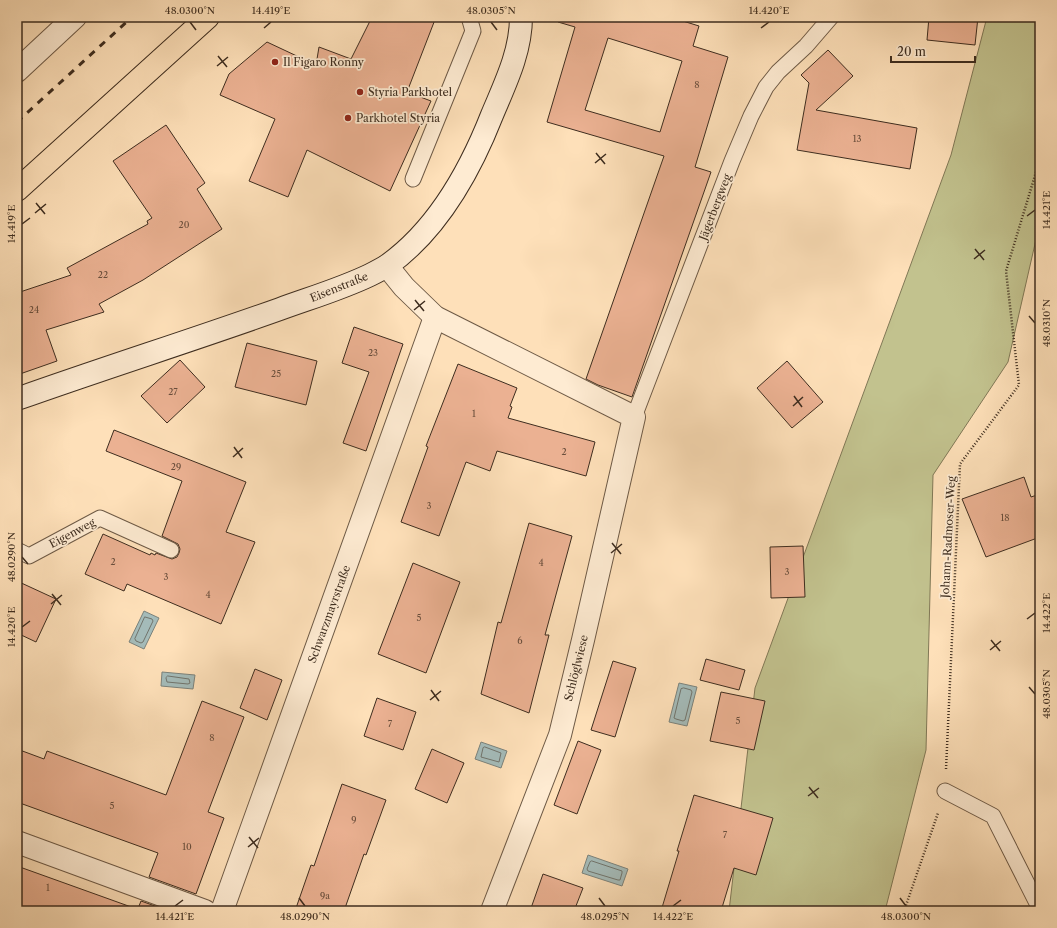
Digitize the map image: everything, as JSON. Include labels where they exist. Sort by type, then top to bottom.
[{"type":"main road","points":[[17,190],[208,17]]},
{"type":"street","points":[[17,72],[75,17]]},
{"type":"street","name":"Eisenstraße","points":[[17,399],[347,285],[387,266],[415,242],[438,215],[461,181],[482,141],[515,56],[521,28],[521,17]]},
{"type":"street","points":[[387,266],[404,288],[435,317],[634,417]]},
{"type":"street","name":"Schwarzmayrstraße","points":[[222,911],[435,317]]},
{"type":"street","name":"Schlöglwiese","points":[[492,911],[560,735],[634,417]]},
{"type":"street","points":[[17,842],[205,911]]},
{"type":"lane","points":[[413,179],[473,31],[469,17]]},
{"type":"lane","name":"Jägerbergweg","points":[[634,417],[732,161],[751,116],[766,87],[778,72],[806,46],[830,17]]},
{"type":"lane","name":"Eigenweg","points":[[17,550],[29,556],[100,518],[171,550]]},
{"type":"lane","points":[[945,791],[993,816],[1040,909]]},
{"type":"path","name":"Johann-Radmoser-Weg","points":[[904,911],[945,791],[960,464],[1019,385],[1006,271],[1040,160]]},
{"type":"green space","points":[[987,17],[1040,17],[1040,222],[1008,362],[933,475],[926,750],[885,911],[729,911],[755,688],[951,155]]},
{"type":"water","points":[[144,611],[159,618],[144,649],[129,642]]},
{"type":"water","points":[[162,672],[195,675],[193,689],[161,686]]},
{"type":"water","points":[[679,683],[697,687],[687,726],[669,722]]},
{"type":"water","points":[[481,742],[507,751],[501,768],[475,759]]},
{"type":"water","points":[[588,855],[628,869],[622,886],[582,873]]},
{"type":"building","name":"Parkhotel Styria","points":[[372,17],[436,17],[407,92],[431,101],[390,191],[307,150],[288,197],[249,181],[275,119],[220,95],[229,74],[267,42],[316,65],[319,47],[351,59]]},
{"type":"building","points":[[559,17],[670,17],[699,26],[693,46],[728,57],[695,167],[711,172],[632,397],[598,385],[586,379],[664,156],[547,122],[575,27],[558,22]],"holes":[[[608,38],[682,61],[660,132],[585,110]]]},
{"type":"building","points":[[929,17],[978,17],[975,45],[927,40]]},
{"type":"building","points":[[828,50],[853,76],[816,110],[917,128],[910,169],[797,150],[809,83],[801,75]]},
{"type":"building","points":[[166,125],[205,183],[197,189],[222,229],[143,280],[99,304],[104,312],[46,330],[57,361],[17,375],[17,293],[71,275],[67,268],[148,224],[147,221],[152,218],[113,161]]},
{"type":"building","points":[[354,327],[403,344],[366,451],[343,443],[369,372],[342,363]]},
{"type":"building","points":[[247,343],[317,361],[306,405],[235,387]]},
{"type":"building","points":[[180,360],[205,387],[167,423],[141,396]]},
{"type":"building","points":[[787,361],[823,402],[792,428],[757,388]]},
{"type":"building","points":[[458,364],[517,388],[510,406],[512,407],[508,418],[595,442],[586,476],[497,451],[490,471],[466,462],[439,536],[401,522],[428,447],[426,446]]},
{"type":"building","points":[[114,430],[246,482],[226,532],[255,542],[221,624],[127,584],[124,591],[85,574],[103,534],[150,555],[151,553],[155,555],[156,553],[172,559],[177,557],[180,549],[178,544],[162,536],[182,481],[106,451]]},
{"type":"building","points":[[1024,477],[1031,497],[1040,494],[1040,537],[986,557],[962,499]]},
{"type":"building","points":[[529,523],[572,536],[545,635],[549,635],[529,713],[481,694],[498,622],[501,623]]},
{"type":"building","points":[[803,546],[805,597],[771,598],[770,547]]},
{"type":"building","points":[[413,563],[460,582],[426,673],[378,654]]},
{"type":"building","points":[[17,581],[56,599],[36,642],[17,633]]},
{"type":"building","points":[[706,659],[745,670],[739,690],[700,680]]},
{"type":"building","points":[[613,661],[636,668],[615,737],[591,730]]},
{"type":"building","points":[[255,669],[282,680],[267,720],[240,708]]},
{"type":"building","points":[[721,692],[765,701],[754,750],[710,741]]},
{"type":"building","points":[[377,698],[416,712],[403,750],[364,736]]},
{"type":"building","points":[[202,701],[244,717],[208,812],[224,818],[196,894],[149,877],[158,853],[17,802],[17,749],[44,759],[47,751],[166,795]]},
{"type":"building","points":[[578,741],[601,750],[577,814],[554,805]]},
{"type":"building","points":[[432,749],[464,763],[447,803],[415,789]]},
{"type":"building","points":[[342,784],[386,800],[366,855],[364,854],[344,911],[295,911],[311,865],[314,866]]},
{"type":"building","points":[[694,795],[773,818],[756,875],[734,868],[721,911],[661,911],[679,851],[677,851]]},
{"type":"building","points":[[17,866],[134,908],[134,911],[17,911]]},
{"type":"building","points":[[543,874],[583,888],[574,911],[530,911]]},
{"type":"building","points":[[141,901],[169,911],[137,911]]},
{"type":"railway","points":[[17,122],[132,17]]},
{"type":"place","name":"Il Figaro Ronny","points":[[275,62]]},
{"type":"place","name":"Styria Parkhotel","points":[[360,92]]},
{"type":"place","name":"Parkhotel Styria","points":[[348,118]]}]
